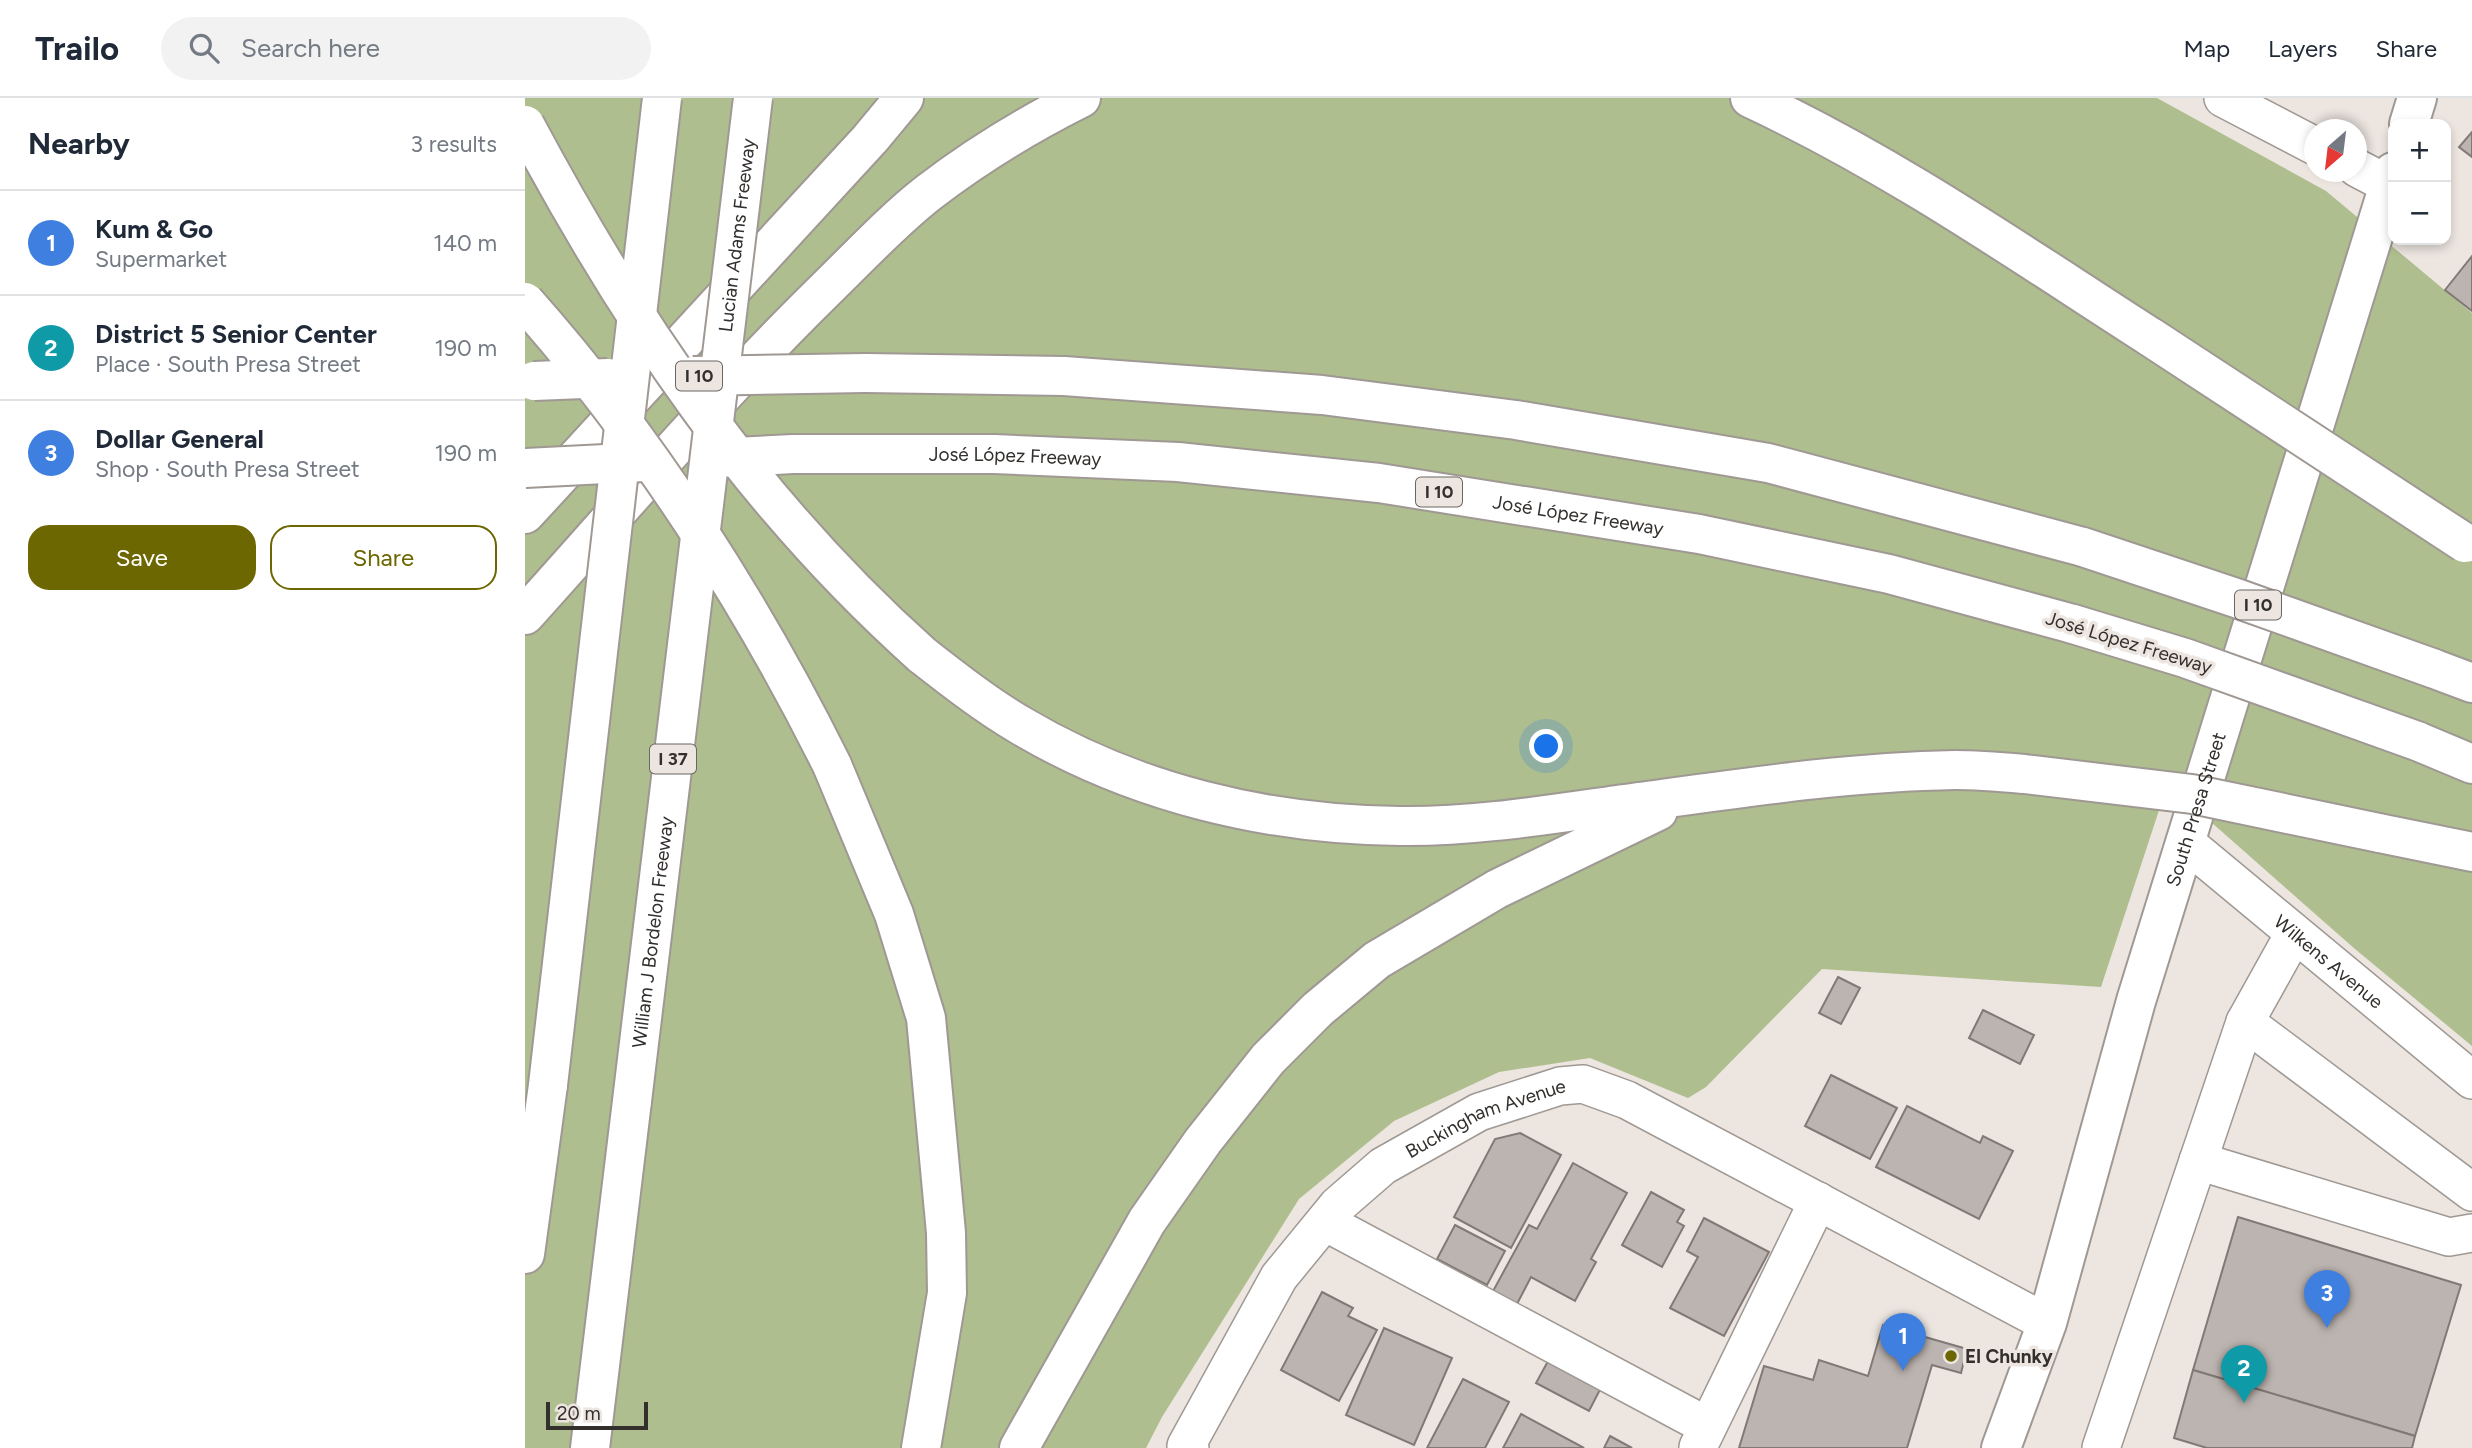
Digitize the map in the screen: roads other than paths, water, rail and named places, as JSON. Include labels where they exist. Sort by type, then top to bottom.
[{"type":"main road","points":[[525,1254],[548,1085],[662,98]]},
{"type":"main road","name":"Lucian Adams Freeway","points":[[713,417],[753,98]]},
{"type":"main road","points":[[525,514],[870,139],[904,98]]},
{"type":"main road","points":[[525,615],[734,383],[874,242],[927,194],[978,157],[1039,119],[1081,98]]},
{"type":"main road","points":[[1749,98],[1924,190],[2468,545]]},
{"type":"main road","points":[[1812,98],[1908,174],[2003,242]]},
{"type":"main road","points":[[2411,119],[2417,98]]},
{"type":"main road","points":[[525,125],[650,340],[746,471],[830,568],[922,655],[973,695],[1068,751],[1125,776],[1188,797],[1259,813],[1321,822],[1401,827],[1506,820],[1876,773],[1957,770],[2024,774],[2192,794],[2472,852]]},
{"type":"main road","name":"South Presa Street","points":[[2001,1448],[2047,1322],[2136,1001],[2380,175]]},
{"type":"main road","points":[[525,302],[599,389],[675,497],[793,686],[832,765],[894,914],[926,1018],[946,1233],[947,1293],[921,1448]]},
{"type":"main road","name":"I 10","points":[[529,381],[865,373],[1064,376],[1322,395],[1516,420],[1768,463],[2083,547],[2236,598],[2472,683]]},
{"type":"main road","name":"William J Bordelon Freeway","points":[[590,1448],[713,417]]},
{"type":"main road","name":"José López Freeway","points":[[525,468],[793,454],[995,454],[1178,462],[1378,483],[1699,534],[1889,574],[2073,624],[2185,658],[2417,741],[2472,764]]},
{"type":"main road","points":[[1019,1448],[1147,1221],[1203,1141],[1268,1059],[1318,1009],[1377,960],[1497,889],[1689,795]]},
{"type":"street","points":[[2223,98],[2304,140]]},
{"type":"street","name":"Wilkens Avenue","points":[[2185,842],[2472,1080]]},
{"type":"street","points":[[2101,1448],[2245,1022],[2294,934]]},
{"type":"street","points":[[2245,1022],[2472,1192]]},
{"type":"street","name":"Buckingham Avenue","points":[[1188,1447],[1279,1278],[1338,1205],[1383,1166],[1479,1112],[1560,1086],[1583,1084],[1627,1100],[2047,1322]]},
{"type":"street","points":[[2198,1161],[2449,1237],[2472,1233]]},
{"type":"street","points":[[1325,1222],[1702,1437],[1818,1200]]},
{"type":"place","name":"Dollar General","points":[[2327,1328]]},
{"type":"place","name":"El Chunky","points":[[1951,1356]]},
{"type":"place","name":"Kum & Go","points":[[1903,1371]]},
{"type":"place","name":"District 5 Senior Center","points":[[2244,1403]]}]
